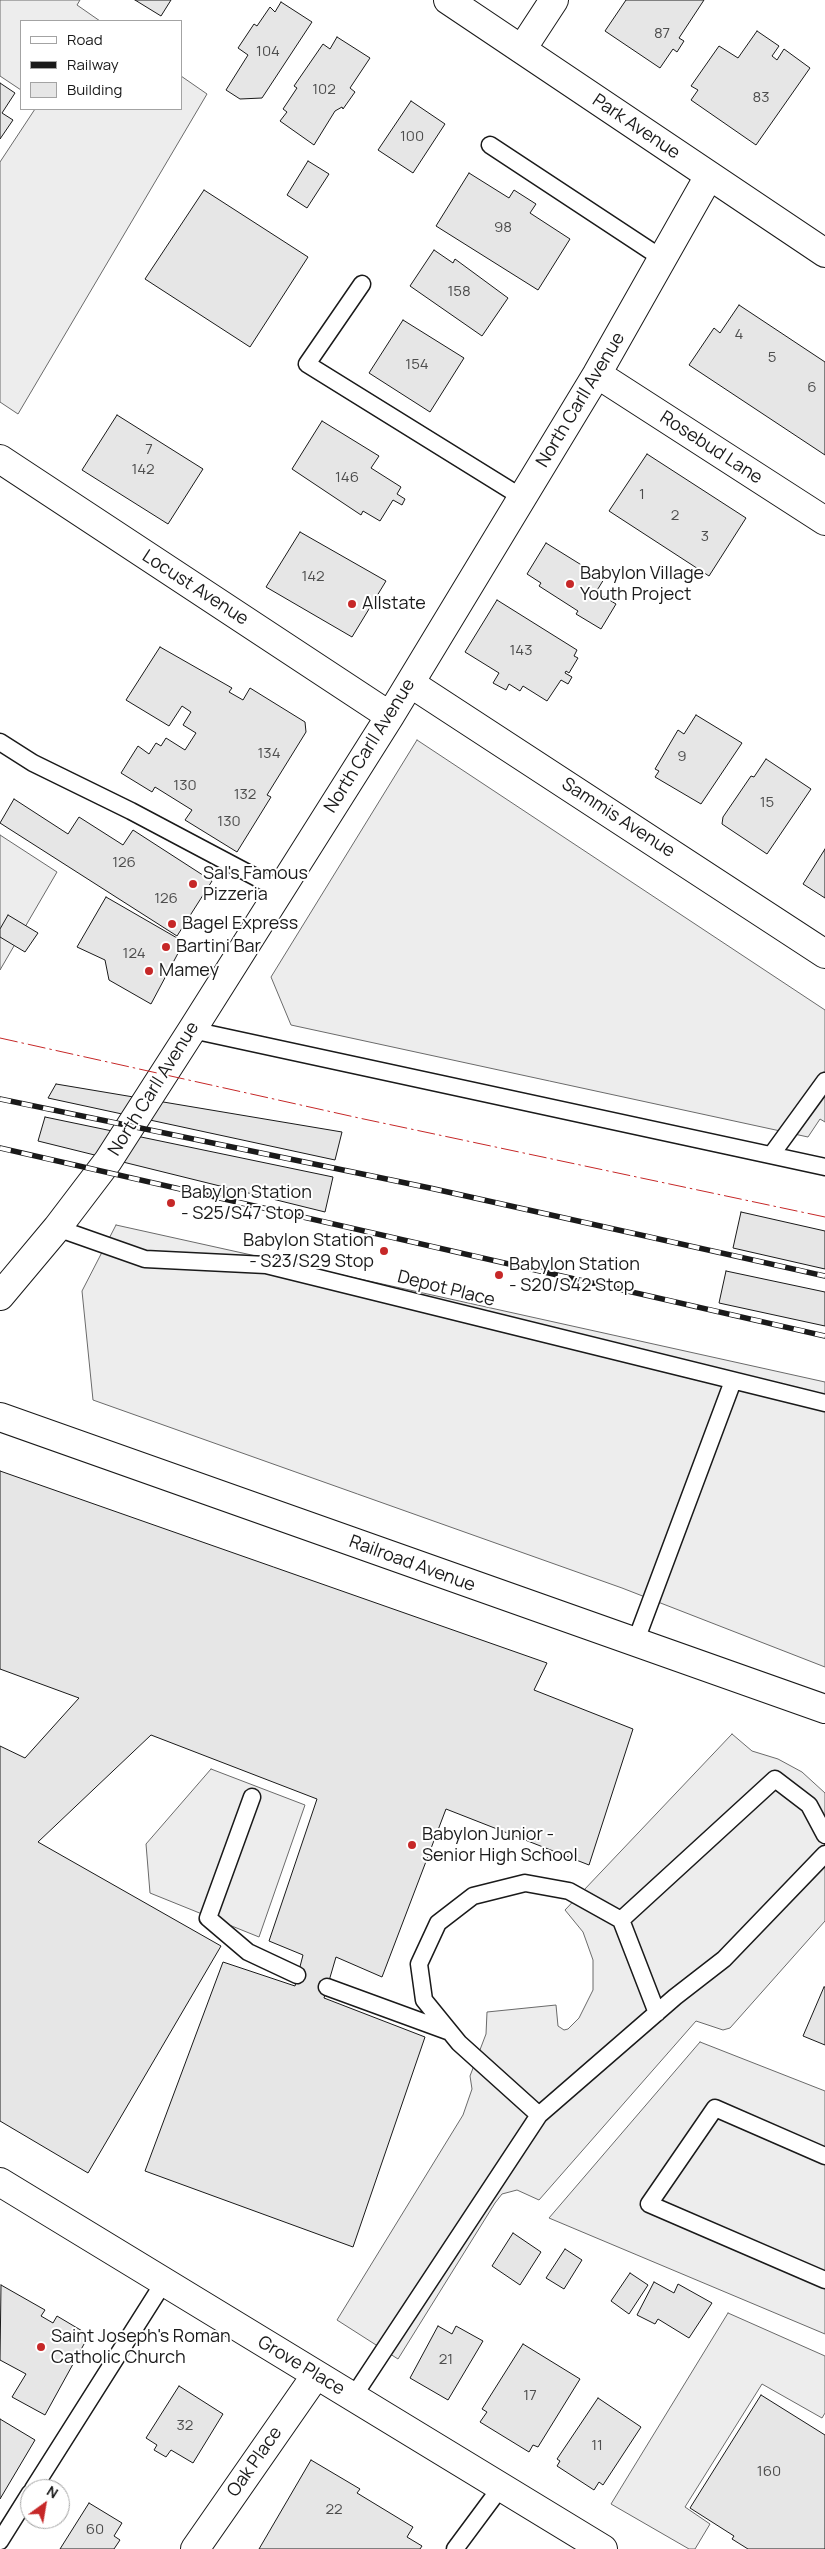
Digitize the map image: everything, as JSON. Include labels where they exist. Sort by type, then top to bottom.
[{"type":"street","name":"Park Avenue","points":[[448,0],[825,253]]},
{"type":"street","points":[[522,50],[554,0]]},
{"type":"street","name":"North Carll Avenue","points":[[0,1296],[57,1228],[108,1161],[192,1030],[390,716],[598,374],[709,176]]},
{"type":"street","name":"Rosebud Lane","points":[[598,374],[825,521]]},
{"type":"street","name":"Locust Avenue","points":[[0,459],[390,716]]},
{"type":"street","name":"Sammis Avenue","points":[[410,683],[825,954]]},
{"type":"street","name":"Railroad Avenue","points":[[0,1417],[825,1709]]},
{"type":"street","name":"Grove Place","points":[[0,2182],[603,2549]]},
{"type":"street","name":"Oak Place","points":[[195,2549],[316,2375]]},
{"type":"lane","points":[[490,145],[663,259]]},
{"type":"lane","points":[[362,284],[307,364],[400,424],[522,498]]},
{"type":"lane","points":[[0,742],[33,763],[131,811],[280,890]]},
{"type":"lane","points":[[192,1030],[825,1167]]},
{"type":"lane","points":[[772,1154],[825,1080]]},
{"type":"lane","name":"Depot Place","points":[[57,1228],[145,1259],[266,1265],[825,1404]]},
{"type":"lane","points":[[635,1643],[733,1381]]},
{"type":"lane","points":[[621,1920],[774,1779],[809,1805],[825,1835]]},
{"type":"lane","points":[[252,1797],[208,1918],[248,1952],[297,1975]]},
{"type":"lane","points":[[353,2397],[539,2115],[657,2012],[724,1958],[825,1854]]},
{"type":"lane","points":[[539,2115],[459,2044],[424,2000],[419,1964],[438,1923],[473,1896],[525,1883],[569,1891],[621,1920],[657,2012]]},
{"type":"lane","points":[[327,1987],[450,2032]]},
{"type":"lane","points":[[825,2156],[715,2108],[649,2204],[825,2280]]},
{"type":"lane","points":[[39,2479],[164,2282]]},
{"type":"lane","points":[[455,2549],[500,2487]]},
{"type":"lane","points":[[0,2541],[20,2509]]},
{"type":"shaded area","points":[[0,0],[80,0],[77,5],[99,20],[20,20],[20,89],[0,76]]},
{"type":"shaded area","points":[[182,77],[207,94],[18,414],[0,402],[0,162],[34,110],[182,110]]},
{"type":"shaded area","points":[[417,740],[825,1010],[825,1122],[820,1119],[808,1137],[291,1025],[271,977]]},
{"type":"shaded area","points":[[0,835],[57,872],[0,970]]},
{"type":"shaded area","points":[[116,1225],[825,1382],[825,1667],[622,1588],[93,1400],[82,1291]]},
{"type":"shaded area","points":[[732,1734],[752,1751],[778,1759],[802,1772],[825,1793],[825,1921],[730,2028],[723,2030],[696,2021],[539,2200],[517,2190],[502,2194],[398,2359],[337,2320],[463,2115],[472,2089],[470,2076],[486,2034],[487,2012],[556,2005],[558,2026],[564,2030],[568,2029],[579,2018],[593,1990],[593,1960],[583,1932],[565,1910]]},
{"type":"shaded area","points":[[211,1769],[305,1805],[259,1937],[150,1893],[146,1844]]},
{"type":"shaded area","points":[[700,2042],[825,2091],[825,2334],[549,2218]]},
{"type":"shaded area","points":[[728,2313],[825,2356],[825,2413],[822,2418],[762,2384],[685,2507],[710,2524],[695,2549],[689,2549],[611,2504]]},
{"type":"building","points":[[135,0],[171,0],[161,16]]},
{"type":"building","points":[[626,0],[704,0],[679,38],[684,41],[677,52],[673,49],[660,68],[605,31]]},
{"type":"building","points":[[281,2],[312,22],[262,98],[240,99],[226,90],[248,55],[238,48],[254,24],[257,26],[270,7],[275,12]]},
{"type":"building","points":[[757,31],[779,46],[772,56],[777,60],[784,49],[810,68],[756,145],[691,100],[698,90],[691,86],[719,46],[738,58]]},
{"type":"building","points":[[337,37],[370,58],[350,88],[355,92],[343,109],[342,107],[335,111],[314,145],[280,121],[287,112],[283,109],[297,88],[294,86],[323,44],[330,49]]},
{"type":"building","points":[[0,83],[15,93],[2,113],[13,120],[0,139]]},
{"type":"building","points":[[411,101],[445,124],[413,173],[378,150]]},
{"type":"building","points":[[308,161],[329,174],[307,208],[287,195]]},
{"type":"building","points":[[469,173],[509,198],[514,190],[536,204],[530,213],[570,239],[538,290],[436,226]]},
{"type":"building","points":[[204,190],[308,257],[250,347],[145,279]]},
{"type":"building","points":[[434,250],[453,263],[455,259],[508,298],[482,336],[410,286]]},
{"type":"building","points":[[739,305],[825,362],[825,455],[689,365],[714,328],[720,333]]},
{"type":"building","points":[[403,320],[464,358],[430,412],[369,373]]},
{"type":"building","points":[[117,415],[203,469],[168,524],[82,470]]},
{"type":"building","points":[[322,421],[379,456],[371,468],[401,487],[397,494],[405,499],[402,505],[393,500],[380,521],[363,511],[361,515],[292,469]]},
{"type":"building","points":[[647,454],[746,518],[709,576],[609,511]]},
{"type":"building","points":[[300,532],[386,581],[352,637],[266,587]]},
{"type":"building","name":"Babylon Village Youth Project","points":[[546,543],[604,579],[596,592],[616,604],[601,629],[576,614],[578,611],[539,586],[541,583],[527,574]]},
{"type":"building","points":[[497,600],[577,650],[574,656],[578,658],[569,673],[566,671],[565,673],[572,677],[568,684],[561,680],[547,701],[523,686],[520,691],[509,684],[506,690],[493,683],[499,673],[465,652]]},
{"type":"building","points":[[160,647],[232,688],[229,692],[243,700],[250,688],[305,722],[306,732],[267,795],[271,797],[237,852],[185,820],[192,810],[155,787],[152,792],[121,773],[138,746],[149,754],[156,743],[161,746],[166,738],[185,750],[196,733],[183,725],[191,712],[182,706],[169,726],[126,700]]},
{"type":"building","points":[[696,715],[742,743],[701,804],[655,777],[659,771],[655,769],[678,730],[684,734]]},
{"type":"building","points":[[766,759],[811,789],[767,854],[722,824],[723,817],[751,776],[754,777]]},
{"type":"building","points":[[14,799],[68,834],[79,817],[123,845],[133,830],[212,881],[177,936],[0,823]]},
{"type":"building","points":[[825,849],[825,898],[803,884]]},
{"type":"building","points":[[106,897],[184,942],[151,1004],[109,980],[105,960],[77,947]]},
{"type":"building","points":[[8,915],[38,933],[25,952],[0,937],[0,929]]},
{"type":"building","points":[[56,1084],[342,1132],[335,1160],[48,1098]]},
{"type":"building","points":[[45,1117],[333,1177],[325,1212],[38,1141]]},
{"type":"building","points":[[741,1212],[825,1231],[825,1269],[733,1248]]},
{"type":"building","points":[[726,1271],[825,1292],[825,1326],[719,1303]]},
{"type":"building","name":"Babylon Junior - Senior High School","points":[[0,1471],[547,1663],[534,1690],[633,1729],[589,1865],[446,1809],[382,1977],[336,1957],[324,1998],[425,2037],[353,2247],[145,2171],[223,1962],[295,1986],[303,1955],[269,1941],[317,1799],[151,1735],[38,1842],[221,1946],[88,2173],[0,2121],[0,1746],[25,1758],[79,1698],[0,1669]]},
{"type":"building","points":[[825,1987],[825,2045],[803,2036]]},
{"type":"building","points":[[513,2233],[541,2252],[520,2285],[492,2266]]},
{"type":"building","points":[[565,2249],[582,2260],[564,2289],[546,2278]]},
{"type":"building","points":[[630,2273],[648,2285],[629,2314],[611,2301]]},
{"type":"building","points":[[654,2282],[674,2293],[678,2284],[712,2303],[689,2338],[658,2319],[655,2324],[637,2315]]},
{"type":"building","name":"Saint Joseph's Roman Catholic Church","points":[[1,2285],[45,2310],[41,2316],[53,2323],[57,2316],[89,2335],[45,2415],[12,2397],[26,2374],[0,2360]]},
{"type":"building","points":[[438,2326],[452,2334],[456,2326],[483,2341],[448,2400],[410,2378]]},
{"type":"building","points":[[523,2344],[580,2379],[538,2447],[533,2445],[529,2452],[480,2422],[487,2412],[482,2409]]},
{"type":"building","points":[[179,2386],[223,2414],[193,2463],[171,2450],[166,2457],[154,2450],[157,2445],[146,2438]]},
{"type":"building","points":[[761,2395],[825,2435],[825,2549],[748,2549],[732,2539],[734,2536],[690,2508]]},
{"type":"building","points":[[598,2398],[641,2427],[603,2485],[599,2482],[594,2490],[557,2466],[560,2461],[557,2459]]},
{"type":"building","points":[[0,2419],[35,2440],[0,2499]]},
{"type":"building","points":[[311,2460],[360,2489],[357,2493],[413,2527],[407,2537],[422,2546],[420,2549],[259,2549]]},
{"type":"building","points":[[89,2503],[122,2523],[114,2536],[120,2540],[114,2549],[60,2549]]},
{"type":"railway","points":[[0,1099],[430,1188],[825,1276]]},
{"type":"railway","points":[[0,1148],[825,1336]]},
{"type":"power","points":[[0,1038],[359,1118],[825,1217]]},
{"type":"place","name":"Babylon Village Youth Project","points":[[570,584]]},
{"type":"place","name":"Allstate","points":[[352,604]]},
{"type":"place","name":"Sal's Famous Pizzeria","points":[[193,884]]},
{"type":"place","name":"Bagel Express","points":[[172,924]]},
{"type":"place","name":"Bartini Bar","points":[[166,947]]},
{"type":"place","name":"Mamey","points":[[149,971]]},
{"type":"place","name":"Babylon Station - S25/S47 Stop","points":[[171,1203]]},
{"type":"place","name":"Babylon Station - S23/S29 Stop","points":[[384,1251]]},
{"type":"place","name":"Babylon Station - S20/S42 Stop","points":[[499,1275]]},
{"type":"place","name":"Babylon Junior - Senior High School","points":[[412,1845]]},
{"type":"place","name":"Saint Joseph's Roman Catholic Church","points":[[41,2347]]}]
